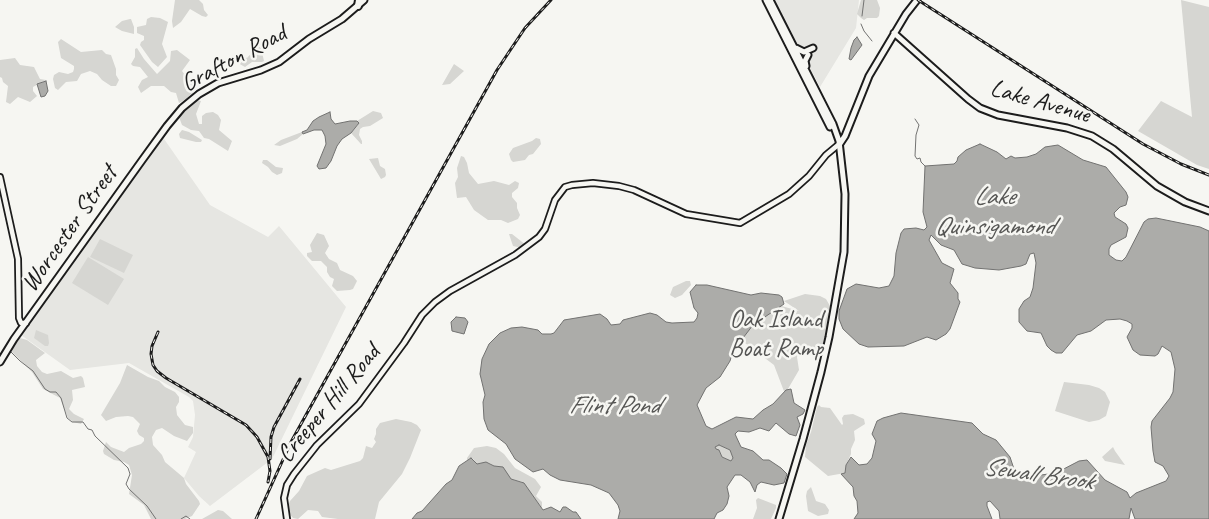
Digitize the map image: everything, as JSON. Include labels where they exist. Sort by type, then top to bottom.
[{"type":"main road","name":"Grafton Road","points":[[172,119],[188,102],[222,81],[267,68],[279,62],[342,19],[358,3],[364,0]]},
{"type":"main road","points":[[766,0],[826,117],[838,145],[845,194],[845,238],[842,270],[820,377],[779,519]]},
{"type":"main road","points":[[770,0],[812,80]]},
{"type":"main road","points":[[841,158],[845,136],[867,80],[894,33],[917,0]]},
{"type":"main road","name":"Lake Avenue","points":[[894,33],[968,99],[983,109],[1001,116],[1089,134],[1114,149],[1157,186],[1182,200],[1209,211]]},
{"type":"main road","points":[[795,48],[804,52],[813,48]]},
{"type":"main road","points":[[808,55],[806,65],[835,130],[839,141],[838,145]]},
{"type":"main road","name":"Worcester Street","points":[[0,362],[26,322],[172,119]]},
{"type":"main road","points":[[835,130],[842,132],[848,129]]},
{"type":"main road","points":[[838,145],[845,136]]},
{"type":"street","name":"Creeper Hill Road","points":[[287,519],[285,496],[289,482],[296,470],[317,445],[359,404],[403,345],[422,315],[441,297],[515,256],[539,236],[545,228],[555,200],[567,186],[592,183],[619,186],[634,190],[667,207],[686,214],[740,223],[789,194],[838,145]]},
{"type":"street","points":[[0,178],[18,259],[19,321],[22,323],[26,322]]},
{"type":"shaded area","points":[[773,0],[859,0],[856,28],[820,87]]},
{"type":"shaded area","points":[[162,136],[210,205],[268,237],[279,226],[346,307],[272,459],[210,506],[184,478],[196,452],[188,447],[193,437],[195,415],[193,401],[189,397],[129,363],[70,370],[21,335]]},
{"type":"green space","points":[[175,0],[199,0],[208,15],[206,17],[202,16],[190,9],[181,22],[173,28]]},
{"type":"green space","points":[[861,0],[877,0],[880,8],[877,18],[867,18],[864,20],[857,14]]},
{"type":"green space","points":[[1181,0],[1209,7],[1209,169],[1197,165],[1138,131],[1161,101],[1192,117]]},
{"type":"green space","points":[[151,17],[160,18],[168,22],[162,44],[167,57],[158,67],[140,45],[144,40],[144,36],[137,33],[137,27],[146,25],[147,19]]},
{"type":"green space","points":[[131,19],[134,34],[115,27],[122,21]]},
{"type":"green space","points":[[61,39],[81,52],[102,50],[106,54],[111,55],[119,80],[116,86],[111,86],[97,74],[90,71],[81,74],[77,81],[66,82],[58,90],[55,88],[54,75],[59,72],[68,74],[73,72],[74,69],[74,66],[61,58],[58,42]]},
{"type":"green space","points":[[258,46],[261,48],[264,61],[252,62],[245,67],[238,63],[240,55],[247,58]]},
{"type":"green space","points":[[137,48],[157,74],[170,61],[171,51],[177,50],[190,60],[182,71],[196,89],[179,103],[176,93],[171,92],[164,86],[151,86],[141,93],[138,87],[142,80],[148,77],[140,67],[131,64],[135,57],[135,49]]},
{"type":"green space","points":[[15,58],[20,65],[34,67],[40,79],[46,80],[33,87],[33,91],[37,96],[30,102],[18,97],[10,104],[6,102],[8,86],[0,77],[0,60]]},
{"type":"green space","points":[[454,64],[464,71],[450,84],[442,85]]},
{"type":"green space","points":[[196,100],[201,101],[196,114],[199,124],[202,124],[202,116],[206,113],[213,112],[218,115],[221,120],[219,130],[232,141],[228,151],[209,139],[204,138],[199,131],[191,130],[182,125],[179,117]]},
{"type":"green space","points":[[373,111],[381,113],[383,118],[370,126],[360,129],[361,144],[351,133],[358,125],[357,121]]},
{"type":"green space","points":[[182,130],[202,140],[201,142],[180,138],[179,134]]},
{"type":"green space","points":[[302,132],[303,134],[297,139],[280,146],[274,145],[281,140]]},
{"type":"green space","points":[[536,138],[540,139],[541,144],[533,154],[529,155],[525,160],[513,162],[511,160],[509,154],[513,148]]},
{"type":"green space","points":[[461,156],[464,157],[469,173],[478,184],[494,181],[509,185],[515,181],[519,183],[518,188],[512,193],[520,215],[518,219],[508,223],[501,220],[488,220],[474,210],[466,197],[457,198],[455,183],[458,177],[457,168]]},
{"type":"green space","points":[[378,158],[380,166],[385,169],[386,175],[381,179],[369,159]]},
{"type":"green space","points":[[263,160],[267,160],[276,167],[283,168],[282,173],[277,175],[272,172],[262,163]]},
{"type":"green space","points":[[317,233],[324,235],[329,246],[325,253],[329,259],[337,263],[340,270],[353,276],[357,281],[353,289],[337,291],[332,286],[334,279],[327,272],[327,267],[321,261],[312,261],[307,256],[307,253],[312,252],[310,245]]},
{"type":"green space","points":[[509,234],[512,234],[526,245],[522,248],[513,246]]},
{"type":"green space","points":[[100,239],[133,255],[124,273],[90,257]]},
{"type":"green space","points":[[88,257],[124,279],[108,305],[72,283]]},
{"type":"green space","points":[[690,281],[691,285],[682,295],[675,298],[670,295],[673,287]]},
{"type":"green space","name":"Oak Island Boat Ramp","points":[[805,294],[820,296],[826,299],[830,306],[829,318],[822,347],[809,354],[799,351],[797,357],[799,370],[785,394],[774,365],[737,337],[749,325],[778,305],[799,311],[784,301]]},
{"type":"green space","points":[[36,330],[48,335],[48,346],[34,338]]},
{"type":"green space","points":[[20,338],[27,340],[45,353],[36,360],[37,366],[42,372],[47,374],[61,371],[73,378],[81,376],[83,378],[85,387],[72,390],[73,400],[69,409],[84,419],[81,424],[73,422],[68,418],[60,398],[43,389],[32,372],[12,352],[14,343]]},
{"type":"green space","points":[[127,365],[159,381],[165,387],[175,392],[179,397],[176,407],[177,415],[185,425],[193,427],[193,433],[187,441],[174,436],[162,428],[156,430],[152,437],[153,445],[162,455],[165,462],[184,478],[186,484],[199,501],[200,504],[192,516],[185,519],[151,519],[144,505],[129,494],[132,475],[129,465],[104,454],[106,442],[111,447],[124,452],[144,441],[144,438],[137,431],[140,424],[133,417],[116,417],[106,421],[101,415],[120,383]]},
{"type":"green space","points":[[1064,382],[1089,385],[1105,392],[1110,402],[1106,416],[1089,422],[1055,411]]},
{"type":"green space","points":[[819,405],[830,408],[842,425],[844,415],[853,414],[864,419],[865,424],[854,431],[855,440],[845,473],[828,476],[805,457],[806,445]]},
{"type":"green space","points":[[396,419],[411,422],[421,430],[402,474],[379,502],[375,519],[322,517],[318,511],[308,510],[298,519],[293,518],[289,513],[288,506],[307,476],[325,468],[331,470],[360,461],[363,458],[366,446],[372,448],[376,442],[374,439],[376,429],[380,423]]},
{"type":"green space","points":[[719,445],[730,450],[733,458],[731,461],[722,457],[719,450],[716,449],[715,446]]},
{"type":"green space","points":[[487,446],[496,448],[504,454],[515,468],[535,479],[541,487],[536,496],[542,502],[542,508],[522,482],[511,479],[489,463],[477,464],[473,459],[467,460],[474,448]]},
{"type":"green space","points":[[1113,447],[1125,465],[1105,461],[1102,457]]},
{"type":"green space","points":[[811,487],[816,501],[825,504],[829,510],[828,514],[818,516],[808,511],[806,496],[807,491]]},
{"type":"green space","points":[[758,498],[776,505],[771,519],[753,519]]},
{"type":"green space","points":[[218,510],[223,511],[232,519],[202,519]]},
{"type":"water","points":[[857,37],[862,45],[851,60],[849,59],[851,48]]},
{"type":"water","points":[[46,81],[48,91],[45,96],[41,97],[37,84]]},
{"type":"water","points":[[330,112],[331,119],[335,124],[350,121],[357,121],[359,123],[351,133],[342,139],[326,168],[319,169],[317,166],[326,144],[325,136],[322,130],[314,130],[303,134],[302,132],[307,130],[313,121]]},
{"type":"water","name":"Lake Quinsigamond","points":[[980,144],[997,152],[1006,159],[1011,156],[1015,158],[1027,157],[1036,154],[1045,147],[1058,145],[1083,160],[1106,167],[1128,197],[1126,205],[1120,207],[1114,213],[1115,217],[1126,224],[1128,228],[1126,237],[1111,245],[1109,249],[1109,255],[1116,260],[1122,261],[1126,257],[1144,222],[1148,219],[1156,218],[1200,227],[1209,231],[1209,519],[1135,519],[1131,508],[1129,519],[1000,519],[999,511],[990,501],[987,502],[987,506],[992,519],[854,519],[858,513],[853,487],[841,474],[845,473],[846,465],[851,457],[859,465],[867,464],[872,458],[876,441],[872,434],[877,421],[901,413],[972,423],[983,434],[996,440],[1010,457],[1016,471],[1041,475],[1056,473],[1079,461],[1087,460],[1105,480],[1127,492],[1130,498],[1136,493],[1166,481],[1169,476],[1163,466],[1155,462],[1151,427],[1152,421],[1173,392],[1175,369],[1171,352],[1162,346],[1155,356],[1140,355],[1133,350],[1127,337],[1132,324],[1120,319],[1106,320],[1091,331],[1077,335],[1062,353],[1056,353],[1051,350],[1041,333],[1027,331],[1019,322],[1019,309],[1024,301],[1030,297],[1033,288],[1036,263],[1034,253],[1030,254],[1026,264],[1021,266],[999,270],[975,268],[962,264],[954,250],[941,245],[931,235],[929,240],[942,263],[954,269],[950,283],[958,293],[960,302],[950,329],[946,334],[936,340],[927,337],[904,346],[868,347],[859,344],[843,329],[839,319],[839,311],[847,289],[856,284],[879,288],[889,286],[894,276],[896,253],[901,233],[904,229],[916,228],[924,230],[927,227],[923,212],[925,166],[954,164],[958,157],[966,150]]},
{"type":"water","name":"Flint Pond","points":[[696,285],[707,285],[751,295],[761,293],[782,297],[784,304],[753,325],[743,338],[736,341],[730,361],[720,377],[706,388],[697,405],[706,426],[712,429],[736,417],[753,419],[773,404],[786,390],[791,389],[794,403],[805,410],[803,414],[797,417],[800,425],[796,436],[789,434],[776,423],[769,431],[760,428],[749,432],[738,431],[735,434],[741,447],[753,451],[763,460],[769,460],[787,474],[784,483],[774,485],[761,482],[757,485],[755,492],[750,482],[741,475],[735,475],[727,487],[729,496],[727,504],[723,510],[717,513],[714,519],[618,519],[620,511],[618,505],[609,493],[591,485],[560,480],[543,469],[533,472],[515,459],[506,444],[488,430],[484,419],[483,402],[485,395],[480,374],[482,359],[489,344],[500,333],[511,328],[522,327],[538,330],[542,334],[551,334],[554,333],[564,320],[600,314],[611,325],[620,324],[623,320],[650,313],[657,315],[666,322],[694,322],[698,313],[694,308],[690,292]],"holes":[[[719,445],[730,450],[733,458],[731,461],[722,457],[719,450],[715,447]]]},
{"type":"water","points":[[456,317],[465,318],[468,322],[464,334],[452,331],[451,322]]},
{"type":"water","points":[[471,458],[477,464],[486,462],[494,466],[503,467],[511,479],[524,483],[543,510],[551,507],[560,512],[563,507],[566,507],[576,512],[581,519],[412,519],[452,480],[459,466]]},
{"type":"waterway","points":[[862,16],[864,0]]},
{"type":"waterway","points":[[861,24],[872,41]]},
{"type":"waterway","points":[[915,119],[919,125],[916,135],[915,156],[917,159],[920,158],[925,166]]},
{"type":"waterway","points":[[10,351],[33,371],[45,389],[50,392],[56,392],[61,398],[67,418],[72,422],[83,422],[128,468],[130,474],[126,484],[147,506],[156,519]]},
{"type":"waterway","points":[[181,519],[186,516],[190,519]]},
{"type":"railway","points":[[256,519],[291,442],[497,70],[525,28],[551,0]]},
{"type":"railway","points":[[918,0],[1143,144],[1181,164],[1209,175]]},
{"type":"railway","points":[[158,332],[151,354],[153,365],[157,371],[246,425],[257,437],[268,457],[270,471],[268,482]]},
{"type":"railway","points":[[270,459],[271,437],[274,427],[300,379]]},
{"type":"water label","name":"Sewall Brook","points":[[1038,475]]}]
